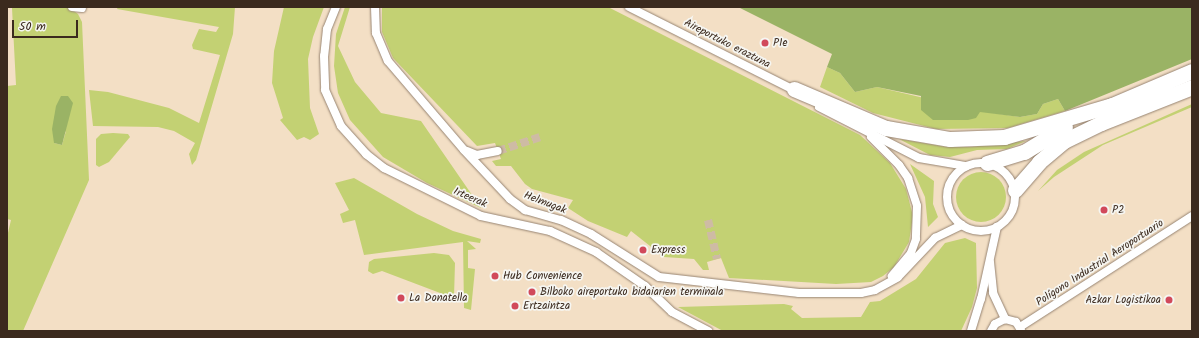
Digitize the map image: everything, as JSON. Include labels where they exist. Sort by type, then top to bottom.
[{"type":"highway","points":[[987,163],[1024,152],[1053,132],[1192,71]]},
{"type":"highway","points":[[1014,190],[1038,162],[1064,141],[1101,123],[1192,87]]},
{"type":"highway","points":[[794,89],[886,128],[950,139],[1004,137],[1112,105]]},
{"type":"street","points":[[72,7],[82,8]]},
{"type":"street","name":"Irteerak","points":[[336,7],[328,30],[324,56],[325,90],[341,126],[366,154],[384,168],[481,216],[550,231],[596,252],[645,286],[672,312],[708,331]]},
{"type":"street","name":"Helmugak","points":[[375,7],[376,33],[388,61],[464,150],[521,208],[561,220],[591,234],[626,254],[655,275],[734,287],[799,293],[861,293],[886,285]]},
{"type":"street","name":"Aireportuko eraztuna","points":[[629,7],[794,89],[814,104],[863,130]]},
{"type":"street","points":[[1173,95],[1192,94]]},
{"type":"street","points":[[863,130],[919,158],[966,166],[987,163],[1008,175],[1014,190],[1012,211],[997,227],[990,252],[981,299],[971,331]]},
{"type":"street","points":[[863,130],[899,165],[914,194],[918,211],[918,227],[911,253],[886,285]]},
{"type":"street","points":[[464,150],[477,155],[498,151]]},
{"type":"street","points":[[966,166],[953,178],[947,194],[951,212],[962,225],[979,230],[997,227]]},
{"type":"street","name":"Polígono Industrial Aeroportuario","points":[[1021,329],[1192,216]]},
{"type":"street","points":[[886,285],[908,268],[935,238],[962,225]]},
{"type":"street","points":[[990,252],[993,293],[1005,319]]},
{"type":"street","points":[[991,331],[995,324],[1005,319],[1016,322],[1021,329]]},
{"type":"green space","points":[[118,7],[235,7],[233,34],[196,160],[192,165],[189,154],[195,143],[174,131],[158,127],[93,126],[89,90],[108,92],[169,108],[199,123],[220,55],[193,49],[192,45],[199,29],[216,32],[219,27],[117,9]]},
{"type":"green space","points":[[284,7],[324,7],[313,37],[308,59],[310,108],[319,134],[310,140],[304,137],[297,140],[280,120],[283,118],[272,83],[274,51]]},
{"type":"green space","points":[[345,7],[350,7],[338,46],[355,82],[381,113],[421,121],[481,208],[427,183],[383,157],[350,120],[338,93],[334,66],[336,34]]},
{"type":"green space","points":[[382,7],[608,7],[860,135],[890,163],[906,189],[913,216],[909,242],[894,267],[883,276],[871,282],[836,284],[729,278],[721,258],[707,262],[709,270],[703,270],[694,259],[664,257],[631,231],[627,237],[588,221],[568,208],[573,200],[532,189],[525,184],[511,166],[496,166],[492,161],[501,159],[495,143],[477,146],[393,58],[382,32]]},
{"type":"green space","points":[[738,7],[1192,7],[1192,59],[1065,111],[1058,99],[1043,104],[1037,114],[1020,117],[980,112],[976,118],[968,120],[933,120],[921,110],[921,96],[877,87],[855,92],[840,73],[827,67],[832,54]]},
{"type":"green space","points":[[12,8],[70,8],[78,14],[82,22],[89,180],[23,331],[7,331],[7,237],[11,220],[7,219],[7,86],[16,85]],"holes":[[[66,131],[62,145],[54,143]]]},
{"type":"green space","points":[[827,67],[840,73],[855,92],[877,87],[980,111],[1020,117],[1037,114],[1043,104],[1058,99],[1065,111],[1008,128],[936,129],[873,113],[820,87]]},
{"type":"green space","points":[[61,96],[68,96],[73,103],[62,145],[54,143],[52,129],[56,106]]},
{"type":"green space","points":[[1192,104],[1192,107],[1103,145],[1054,177],[1038,191],[1057,170],[1084,152]]},
{"type":"green space","points":[[101,134],[128,134],[130,137],[109,162],[99,167],[96,165],[96,139]]},
{"type":"green space","points":[[899,139],[947,147],[971,147],[1026,141],[1007,149],[977,150],[950,157],[930,155]]},
{"type":"green space","points":[[910,164],[934,181],[933,204],[938,217],[928,227],[925,197]]},
{"type":"green space","points":[[981,172],[990,174],[1001,183],[1006,197],[1004,206],[995,217],[981,222],[972,220],[961,211],[956,197],[958,188],[967,177]]},
{"type":"green space","points":[[354,178],[417,214],[453,231],[481,239],[480,243],[467,241],[476,249],[468,250],[468,268],[475,269],[471,310],[464,308],[463,242],[364,255],[355,220],[343,223],[340,214],[349,210],[335,183]]},
{"type":"green space","points":[[965,238],[976,243],[977,288],[972,307],[961,331],[723,331],[678,307],[784,304],[793,306],[791,309],[802,318],[861,317],[870,302],[880,301],[916,279],[945,243]]},
{"type":"green space","points":[[434,253],[449,255],[455,263],[454,297],[448,302],[444,301],[448,296],[382,271],[373,274],[368,271],[369,262],[374,259]]},
{"type":"tunnel","points":[[498,151],[540,137]]},
{"type":"tunnel","points":[[708,220],[717,259]]},
{"type":"place","name":"P1e","points":[[765,43]]},
{"type":"place","name":"P2","points":[[1104,210]]},
{"type":"place","name":"Express","points":[[643,250]]},
{"type":"place","name":"Hub Convenience","points":[[495,276]]},
{"type":"place","name":"Bilboko aireportuko bidaiarien terminala","points":[[532,292]]},
{"type":"place","name":"La Donatella","points":[[401,298]]},
{"type":"place","name":"Azkar Logistikoa","points":[[1169,300]]},
{"type":"place","name":"Ertzaintza","points":[[515,306]]}]
